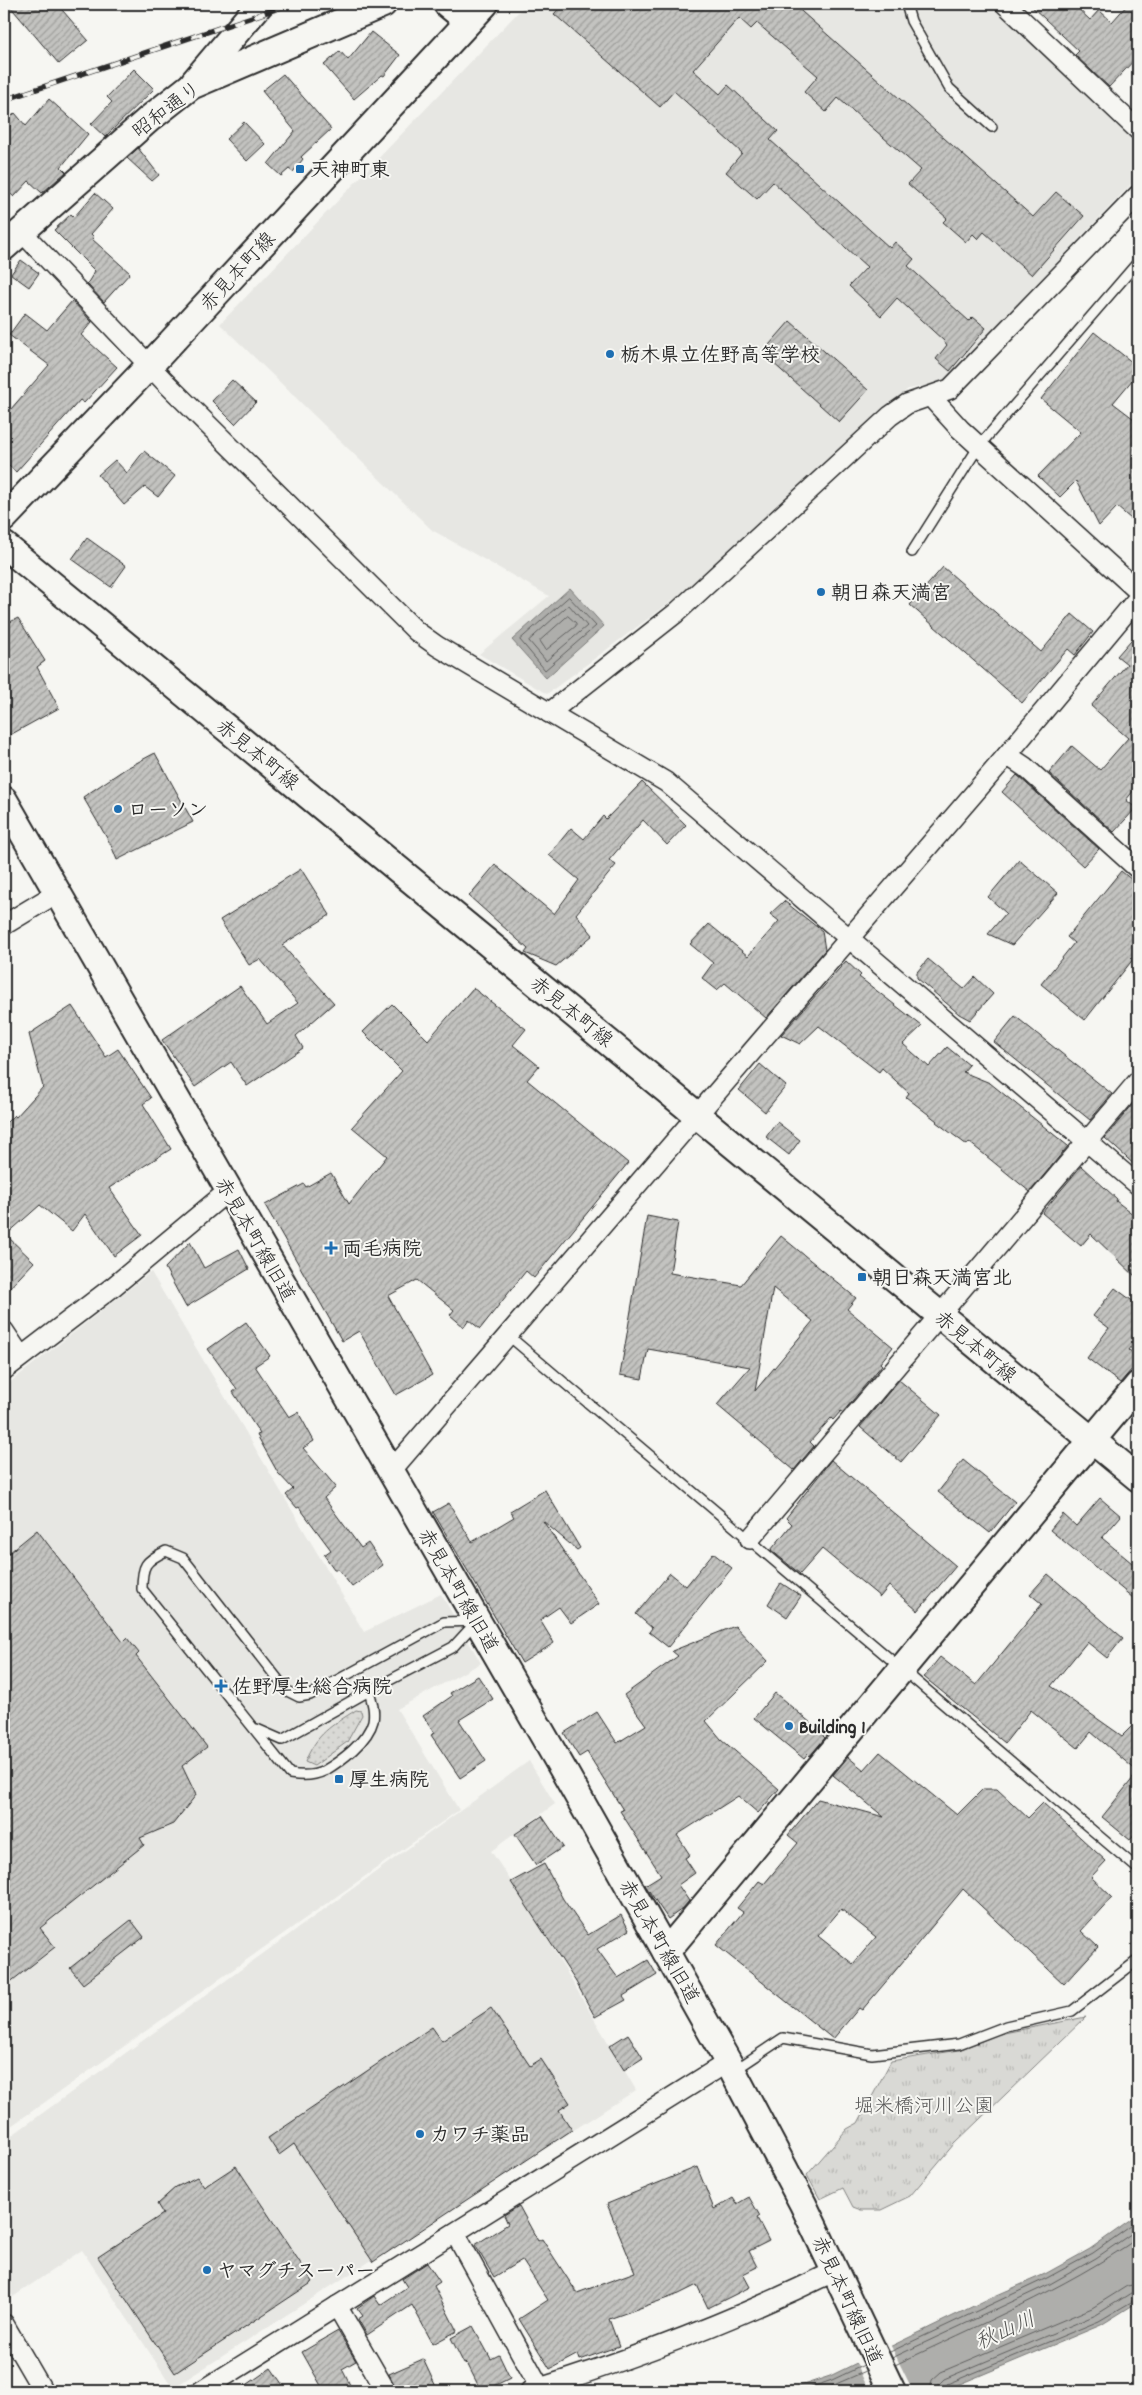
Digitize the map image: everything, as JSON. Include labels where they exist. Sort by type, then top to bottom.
[{"type":"street","points":[[191,86],[260,4]]},
{"type":"street","name":"昭和通り","points":[[12,239],[149,119],[191,86],[382,4]]},
{"type":"street","points":[[447,4],[476,13]]},
{"type":"street","points":[[1005,4],[1138,130]]},
{"type":"street","name":"赤見本町線","points":[[4,518],[150,366],[476,13]]},
{"type":"street","points":[[549,713],[676,613],[890,416],[907,404],[950,389],[1138,195]]},
{"type":"street","points":[[12,239],[150,366],[416,631],[437,646],[666,782],[1138,1185]]},
{"type":"street","points":[[931,397],[979,446],[1138,591]]},
{"type":"street","name":"赤見本町線","points":[[4,545],[1138,1478]]},
{"type":"street","points":[[391,1471],[509,1336],[1138,598]]},
{"type":"street","points":[[1006,755],[1025,767],[1138,868]]},
{"type":"street","name":"赤見本町線旧道","points":[[4,800],[391,1471],[731,2067],[803,2204],[892,2391]]},
{"type":"street","points":[[4,925],[58,894]]},
{"type":"street","points":[[750,1539],[1138,1081]]},
{"type":"street","points":[[4,1370],[20,1355],[114,1286],[228,1191]]},
{"type":"street","points":[[4,1331],[20,1355]]},
{"type":"street","points":[[666,1952],[1138,1385]]},
{"type":"street","points":[[201,2391],[455,2232],[731,2067]]},
{"type":"street","points":[[455,2232],[535,2390],[675,2343],[741,2316],[835,2271]]},
{"type":"street","points":[[337,2306],[386,2391]]},
{"type":"street","points":[[4,2324],[43,2391]]},
{"type":"lane","points":[[906,4],[915,28],[949,88],[992,127]]},
{"type":"lane","points":[[912,552],[979,446],[1138,262]]},
{"type":"lane","points":[[509,1336],[1138,1869]]},
{"type":"lane","points":[[369,1691],[374,1709],[372,1724],[355,1748],[324,1771],[312,1775],[290,1774],[256,1729],[142,1589],[142,1571],[150,1558],[166,1551],[183,1558],[287,1691],[298,1697],[310,1695],[444,1622],[477,1621]]},
{"type":"lane","points":[[256,1729],[282,1740],[453,1647],[477,1621]]},
{"type":"lane","points":[[731,2067],[783,2038],[872,2054],[959,2044],[1006,2026],[1072,2011],[1138,1960]]},
{"type":"shaded area","name":"栃木県立佐野高等学校","points":[[526,4],[999,4],[1138,135],[1138,177],[942,383],[908,389],[727,560],[547,694],[479,654],[549,596],[432,530],[220,324]]},
{"type":"shaded area","name":"佐野厚生総合病院","points":[[151,1272],[364,1632],[441,1594],[481,1663],[397,1709],[459,1810],[4,2131],[4,1387]]},
{"type":"shaded area","points":[[529,1761],[555,1804],[491,1851],[533,1915],[636,2090],[173,2388],[82,2250],[13,2297],[4,2283],[4,2141]]},
{"type":"green space","points":[[356,1710],[361,1711],[362,1715],[347,1742],[314,1766],[305,1762],[320,1737],[332,1726]]},
{"type":"green space","name":"堀米橋河川公園","points":[[1086,2017],[954,2144],[910,2196],[881,2210],[861,2210],[853,2207],[843,2188],[820,2199],[807,2175],[847,2129],[858,2123],[891,2061],[959,2050],[999,2034]]},
{"type":"water","points":[[570,588],[604,626],[546,678],[512,640]]},
{"type":"water","name":"秋山川","points":[[1138,2215],[1138,2302],[1101,2325],[943,2391],[785,2391],[830,2376],[988,2299],[1045,2274],[1090,2249]]},
{"type":"pier","points":[[890,2344],[913,2391],[869,2391],[855,2361]]},
{"type":"building","points":[[8,4],[57,4],[88,40],[59,64]]},
{"type":"building","points":[[563,4],[793,4],[1033,217],[1056,192],[1084,216],[1032,275],[984,232],[978,239],[973,234],[966,242],[943,222],[947,218],[908,184],[921,170],[838,98],[826,112],[804,92],[818,76],[757,23],[751,29],[739,18],[693,70],[720,94],[728,85],[778,131],[770,140],[890,248],[895,242],[914,259],[908,266],[969,321],[973,317],[986,328],[950,371],[936,359],[947,345],[897,298],[881,316],[849,286],[867,267],[773,182],[757,199],[726,172],[742,153],[674,91],[660,107],[554,14]]},
{"type":"building","points":[[1029,4],[1073,4],[1090,20],[1099,10],[1112,22],[1128,4],[1138,4],[1138,56],[1109,87],[1075,55],[1079,51]]},
{"type":"building","points":[[371,32],[400,55],[384,76],[382,75],[354,99],[324,65],[340,51],[348,60]]},
{"type":"building","points":[[134,69],[154,89],[105,137],[91,124],[112,102],[107,97]]},
{"type":"building","points":[[283,74],[331,129],[301,157],[303,159],[293,172],[289,169],[281,176],[268,164],[295,131],[262,91]]},
{"type":"building","points":[[49,99],[88,134],[61,167],[66,172],[42,193],[29,181],[14,197],[4,188],[4,123],[15,113],[26,126]]},
{"type":"building","points":[[244,122],[265,144],[247,161],[226,139]]},
{"type":"building","points":[[138,148],[159,175],[152,181],[127,158]]},
{"type":"building","points":[[95,193],[113,209],[91,234],[94,237],[92,239],[130,273],[104,302],[87,284],[95,271],[54,230],[71,214],[74,217]]},
{"type":"building","points":[[21,260],[39,273],[29,287],[11,274]]},
{"type":"building","points":[[72,301],[92,322],[81,335],[117,367],[84,403],[80,400],[16,472],[4,462],[4,417],[49,365],[9,335],[25,313],[47,330]]},
{"type":"building","points":[[790,321],[868,390],[839,422],[762,353]]},
{"type":"building","points":[[1094,332],[1138,367],[1138,373],[1113,403],[1138,422],[1138,525],[1117,507],[1099,526],[1076,481],[1060,497],[1038,476],[1081,432],[1041,399]]},
{"type":"building","points":[[232,380],[256,402],[235,424],[212,401]]},
{"type":"building","points":[[144,451],[175,476],[158,497],[145,487],[124,505],[98,475],[115,460],[127,473]]},
{"type":"building","points":[[87,538],[126,566],[111,587],[72,559]]},
{"type":"building","points":[[943,567],[1041,652],[1072,614],[1093,632],[1075,655],[1068,649],[1022,703],[910,605]]},
{"type":"building","points":[[18,618],[45,661],[37,667],[59,708],[10,735],[4,724],[4,625]]},
{"type":"building","points":[[1138,632],[1138,785],[1126,800],[1136,808],[1114,832],[1049,773],[1072,746],[1100,770],[1128,738],[1091,706],[1127,664],[1117,656]]},
{"type":"building","points":[[155,753],[193,822],[117,860],[111,845],[83,797],[125,769]]},
{"type":"building","points":[[1017,775],[1099,849],[1083,866],[1002,792]]},
{"type":"building","points":[[642,782],[686,825],[667,845],[643,820],[609,860],[616,865],[576,914],[593,935],[556,966],[525,953],[528,949],[469,896],[495,865],[554,914],[579,880],[549,855],[571,828],[584,839],[603,816],[606,819]]},
{"type":"building","points":[[1019,860],[1058,893],[1012,945],[988,934],[1006,913],[988,897]]},
{"type":"building","points":[[301,869],[330,915],[282,945],[334,1003],[296,1036],[303,1048],[247,1086],[231,1062],[195,1087],[162,1040],[240,986],[267,1024],[298,1003],[260,959],[249,965],[220,920]]},
{"type":"building","points":[[1121,871],[1138,885],[1138,953],[1085,1020],[1041,984],[1074,943],[1067,937]]},
{"type":"building","points":[[784,901],[822,931],[825,950],[766,1018],[725,983],[717,990],[702,978],[713,963],[690,944],[709,924],[748,956],[779,921],[770,914]]},
{"type":"building","points":[[928,959],[964,989],[975,977],[993,994],[970,1020],[959,1014],[917,978],[917,972]]},
{"type":"building","points":[[846,961],[861,975],[859,977],[922,1026],[903,1044],[929,1067],[947,1047],[969,1065],[963,1072],[990,1083],[1068,1146],[1030,1192],[969,1142],[967,1145],[906,1097],[909,1093],[882,1068],[879,1072],[819,1026],[800,1044],[781,1035]]},
{"type":"building","points":[[473,988],[526,1029],[513,1045],[539,1066],[527,1080],[628,1163],[534,1278],[526,1271],[480,1329],[469,1320],[464,1327],[450,1315],[454,1310],[417,1280],[388,1296],[432,1375],[396,1395],[359,1331],[342,1341],[265,1205],[304,1184],[306,1187],[331,1173],[349,1204],[387,1156],[352,1127],[402,1071],[363,1032],[392,1004],[428,1040]]},
{"type":"building","points":[[72,1006],[106,1057],[118,1049],[151,1098],[143,1104],[171,1149],[109,1188],[142,1235],[114,1256],[85,1214],[72,1231],[40,1205],[6,1235],[34,1262],[4,1294],[4,1125],[14,1115],[16,1117],[43,1087],[29,1034]]},
{"type":"building","points":[[1015,1016],[1112,1094],[1090,1120],[994,1042]]},
{"type":"building","points":[[760,1064],[786,1086],[765,1112],[739,1090]]},
{"type":"building","points":[[1138,1098],[1138,1168],[1105,1138]]},
{"type":"building","points":[[777,1122],[800,1140],[789,1155],[766,1137]]},
{"type":"building","points":[[1081,1166],[1117,1199],[1116,1201],[1138,1218],[1138,1279],[1091,1234],[1081,1246],[1042,1213]]},
{"type":"building","points":[[647,1216],[678,1222],[670,1273],[741,1285],[781,1236],[856,1298],[847,1309],[893,1347],[880,1363],[882,1365],[843,1412],[841,1411],[833,1420],[831,1418],[810,1442],[814,1446],[794,1470],[717,1405],[750,1367],[648,1349],[642,1379],[620,1375]],"holes":[[[773,1288],[813,1321],[755,1391]]]},
{"type":"building","points":[[190,1242],[204,1268],[239,1249],[249,1269],[186,1307],[165,1268]]},
{"type":"building","points":[[1115,1288],[1138,1305],[1138,1338],[1129,1350],[1138,1356],[1138,1362],[1120,1383],[1087,1358],[1109,1328],[1093,1316]]},
{"type":"building","points":[[246,1322],[270,1356],[255,1366],[289,1417],[298,1412],[314,1441],[303,1448],[336,1487],[324,1498],[361,1548],[368,1543],[383,1565],[352,1587],[338,1569],[334,1569],[324,1555],[331,1550],[299,1507],[297,1508],[286,1495],[293,1489],[278,1473],[257,1435],[260,1434],[233,1392],[237,1389],[208,1349]]},
{"type":"building","points":[[899,1380],[941,1415],[901,1462],[860,1427]]},
{"type":"building","points":[[831,1460],[956,1566],[918,1611],[889,1586],[880,1597],[822,1549],[800,1574],[771,1550],[792,1524],[786,1518]]},
{"type":"building","points":[[963,1460],[1015,1502],[990,1533],[938,1492]]},
{"type":"building","points":[[545,1490],[580,1548],[577,1550],[543,1521],[599,1604],[571,1623],[559,1607],[540,1620],[554,1643],[522,1663],[433,1512],[449,1503],[472,1542],[514,1517],[510,1511]]},
{"type":"building","points":[[1100,1498],[1121,1516],[1102,1538],[1138,1568],[1138,1602],[1050,1530],[1063,1514],[1076,1526]]},
{"type":"building","points":[[37,1530],[123,1642],[127,1638],[139,1653],[136,1656],[207,1747],[182,1766],[196,1795],[173,1824],[140,1838],[144,1845],[40,1928],[55,1947],[4,1987],[4,1557]]},
{"type":"building","points":[[713,1553],[732,1568],[668,1647],[649,1632],[652,1628],[636,1614],[670,1573],[686,1586]]},
{"type":"building","points":[[1048,1574],[1123,1638],[1107,1658],[1087,1642],[1051,1686],[1122,1736],[1138,1720],[1138,1772],[1091,1732],[1078,1748],[1031,1710],[1005,1743],[924,1677],[940,1657],[976,1685],[1042,1604],[1030,1594]]},
{"type":"building","points":[[781,1583],[801,1596],[787,1617],[768,1604]]},
{"type":"building","points":[[735,1626],[768,1661],[706,1721],[721,1739],[779,1789],[758,1813],[738,1796],[677,1835],[690,1855],[685,1858],[695,1873],[678,1885],[689,1901],[682,1909],[668,1919],[645,1885],[661,1875],[620,1811],[623,1810],[587,1752],[579,1757],[564,1733],[597,1712],[617,1743],[646,1725],[624,1695],[678,1656],[672,1651]]},
{"type":"building","points":[[478,1676],[493,1699],[459,1720],[486,1761],[460,1778],[431,1735],[435,1733],[423,1716],[452,1696],[450,1693]]},
{"type":"building","name":"Building 1","points":[[775,1693],[824,1734],[825,1738],[810,1756],[808,1754],[804,1759],[754,1718]]},
{"type":"building","points":[[880,1752],[957,1815],[983,1789],[997,1789],[1028,1818],[1043,1803],[1106,1861],[1091,1877],[1112,1897],[1081,1931],[1098,1947],[1064,1984],[963,1889],[862,2010],[859,2008],[833,2039],[716,1945],[743,1912],[737,1908],[759,1881],[764,1884],[798,1843],[788,1835],[818,1799],[884,1817],[833,1775],[848,1757],[864,1770]],"holes":[[[841,1909],[876,1937],[853,1964],[818,1936]]]},
{"type":"building","points":[[1138,1772],[1138,1831],[1130,1840],[1102,1817]]},
{"type":"building","points":[[542,1816],[563,1847],[536,1865],[515,1834]]},
{"type":"building","points":[[544,1864],[563,1899],[588,1935],[621,1915],[629,1930],[597,1949],[618,1978],[648,1960],[657,1975],[623,1996],[626,2000],[595,2017],[576,1982],[511,1882]]},
{"type":"building","points":[[131,1920],[144,1937],[83,1984],[70,1968]]},
{"type":"building","name":"カワチ薬品","points":[[491,2008],[530,2066],[541,2059],[570,2103],[559,2110],[572,2130],[373,2262],[294,2144],[279,2155],[268,2138],[432,2027],[442,2041]]},
{"type":"building","points":[[628,2034],[643,2058],[624,2070],[609,2046]]},
{"type":"building","points":[[236,2166],[313,2282],[175,2373],[98,2257],[163,2214],[157,2204],[176,2187],[197,2177],[204,2187]]},
{"type":"building","points":[[697,2167],[714,2209],[733,2198],[737,2204],[749,2197],[760,2216],[757,2218],[769,2241],[749,2251],[757,2267],[743,2274],[750,2287],[708,2308],[697,2285],[679,2294],[609,2319],[619,2346],[580,2360],[578,2354],[550,2369],[519,2319],[548,2300],[522,2260],[494,2277],[475,2245],[508,2224],[504,2215],[519,2206],[538,2241],[542,2239],[577,2293],[635,2272],[607,2204]]},
{"type":"building","points":[[427,2263],[440,2282],[434,2286],[457,2331],[433,2344],[412,2305],[367,2335],[358,2319],[363,2316],[357,2308],[374,2296],[380,2305],[407,2287],[402,2279]]},
{"type":"building","points":[[473,2326],[491,2359],[499,2355],[510,2378],[484,2391],[481,2391],[467,2363],[464,2364],[451,2338]]},
{"type":"building","points":[[338,2331],[356,2361],[342,2369],[353,2391],[324,2391],[302,2352]]},
{"type":"building","points":[[423,2359],[438,2391],[397,2391],[389,2374]]},
{"type":"building","points":[[271,2368],[287,2391],[238,2391]]},
{"type":"railway","points":[[4,100],[291,4]]},
{"type":"place","name":"天神町東","points":[[300,169]]},
{"type":"place","name":"栃木県立佐野高等学校","points":[[610,354]]},
{"type":"place","name":"朝日森天満宮","points":[[821,592]]},
{"type":"place","name":"ローソン","points":[[118,809]]},
{"type":"place","name":"両毛病院","points":[[331,1248]]},
{"type":"place","name":"朝日森天満宮北","points":[[862,1277]]},
{"type":"place","name":"佐野厚生総合病院","points":[[221,1686]]},
{"type":"place","name":"Building 1","points":[[789,1726]]},
{"type":"place","name":"厚生病院","points":[[339,1779]]},
{"type":"place","name":"カワチ薬品","points":[[420,2134]]},
{"type":"place","name":"ヤマグチスーパー","points":[[207,2270]]}]
